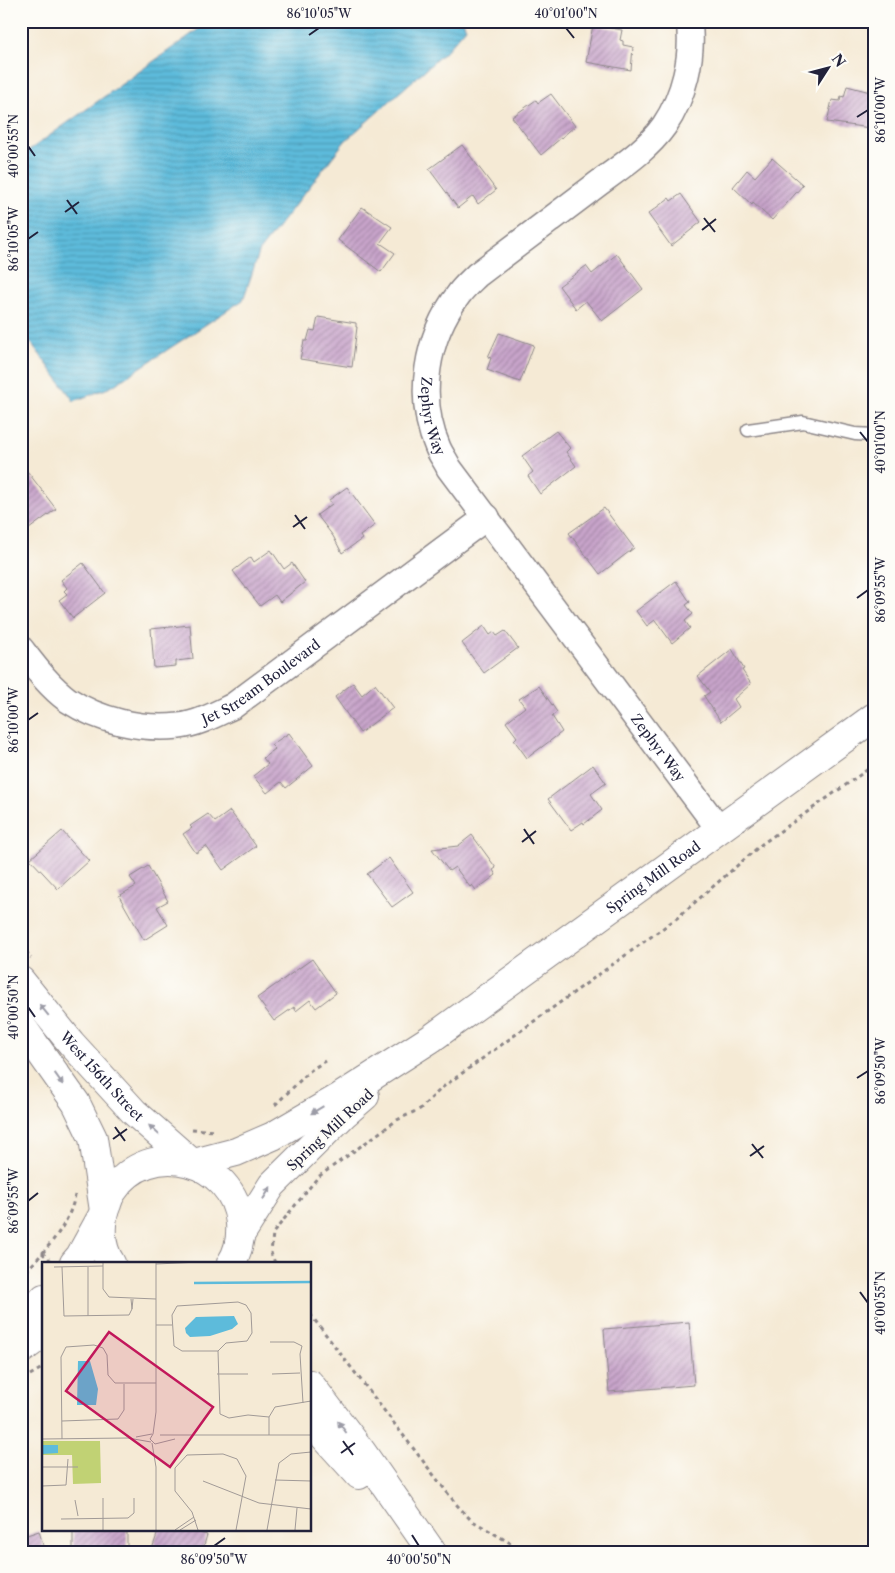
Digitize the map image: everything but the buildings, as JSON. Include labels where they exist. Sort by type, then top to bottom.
[{"type":"street","name":"Zephyr Way","points":[[689,21],[690,51],[683,83],[664,127],[646,146],[622,166],[478,275],[460,293],[436,333],[428,363],[426,394],[430,421],[438,448],[450,468],[719,829]]},
{"type":"street","name":"Jet Stream Boulevard","points":[[21,649],[35,668],[68,700],[97,716],[126,724],[152,727],[180,726],[200,721],[233,706],[487,517]]},
{"type":"street","name":"Spring Mill Road","points":[[193,1163],[236,1152],[274,1136],[340,1097],[432,1038],[874,717]]},
{"type":"street","name":"West 156th Street","points":[[21,981],[71,1044],[134,1112],[193,1163]]},
{"type":"street","points":[[21,1025],[76,1103],[93,1138],[100,1176],[103,1213],[102,1238],[111,1262]]},
{"type":"street","name":"Spring Mill Road","points":[[240,1250],[272,1185],[343,1115],[432,1038]]},
{"type":"street","points":[[75,1262],[80,1256],[113,1191],[127,1174],[147,1163],[169,1159],[193,1163],[214,1174],[229,1191],[239,1212],[240,1250]]},
{"type":"street","points":[[21,1321],[42,1300]]},
{"type":"street","points":[[21,1350],[42,1334]]},
{"type":"street","points":[[311,1385],[362,1452],[431,1552]]},
{"type":"street","points":[[311,1422],[431,1552]]},
{"type":"lane","points":[[748,430],[802,422],[855,434],[874,435]]},
{"type":"path","points":[[275,1262],[271,1252],[273,1233],[318,1177],[397,1120],[420,1109],[443,1087],[677,918],[762,844],[874,765]]},
{"type":"path","points":[[270,1109],[312,1070],[325,1061]]},
{"type":"path","points":[[185,1128],[219,1131]]},
{"type":"path","points":[[21,1277],[58,1234],[70,1214],[75,1190]]},
{"type":"path","points":[[42,1253],[52,1262]]},
{"type":"path","points":[[311,1315],[456,1504],[471,1520],[512,1544],[518,1552]]},
{"type":"water","points":[[210,21],[463,21],[466,28],[445,52],[345,141],[260,250],[243,300],[111,387],[74,401],[21,329],[21,156]]}]
